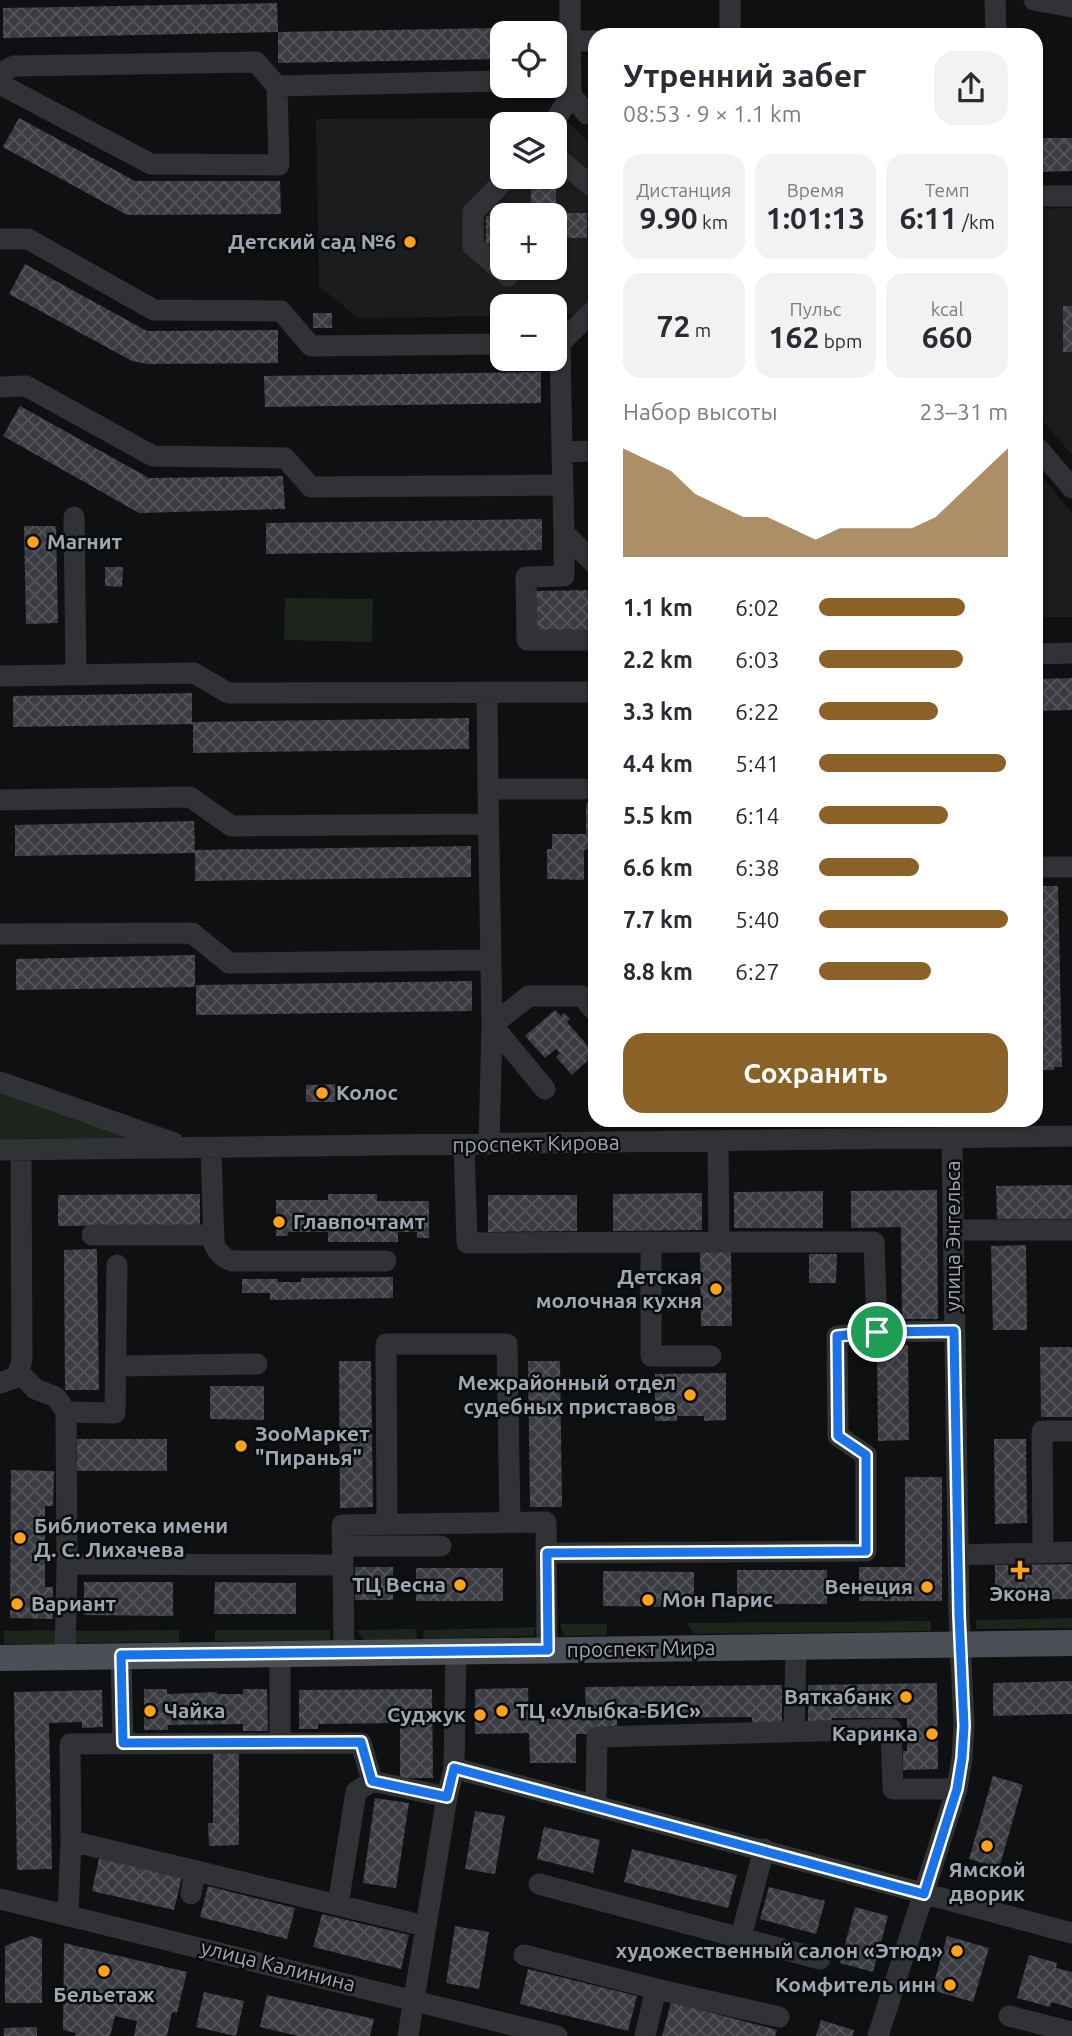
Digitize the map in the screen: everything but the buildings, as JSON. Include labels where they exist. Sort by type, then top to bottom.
[{"type":"main road","name":"проспект Мира","points":[[0,1658],[1072,1643]]},
{"type":"street","points":[[567,67],[570,0]]},
{"type":"street","points":[[730,0],[730,28]]},
{"type":"street","points":[[995,0],[996,28]]},
{"type":"street","points":[[1034,0],[1072,7]]},
{"type":"street","points":[[570,41],[588,41]]},
{"type":"street","points":[[0,73],[14,66],[256,62],[276,86],[279,164],[151,164],[0,84]]},
{"type":"street","points":[[276,86],[490,81]]},
{"type":"street","points":[[567,87],[588,112]]},
{"type":"street","points":[[567,166],[588,183]]},
{"type":"street","points":[[490,261],[473,246],[473,212],[496,189]]},
{"type":"street","points":[[1043,196],[1072,196]]},
{"type":"street","points":[[0,239],[28,239],[154,310],[281,311],[311,346],[490,344]]},
{"type":"street","points":[[567,334],[588,315]]},
{"type":"street","points":[[558,371],[564,576],[526,577],[527,640],[588,640]]},
{"type":"street","points":[[0,387],[26,386],[153,456],[285,458],[311,487],[563,485]]},
{"type":"street","points":[[562,452],[588,451]]},
{"type":"street","points":[[1043,454],[1072,488]]},
{"type":"street","points":[[74,517],[76,675]]},
{"type":"street","points":[[564,533],[588,557]]},
{"type":"street","points":[[1043,653],[1072,653]]},
{"type":"street","points":[[0,676],[194,673],[228,693],[588,692]]},
{"type":"street","points":[[487,692],[492,1025],[489,1144]]},
{"type":"street","points":[[488,789],[583,789]]},
{"type":"street","points":[[0,800],[190,797],[231,826],[488,824]]},
{"type":"street","points":[[1043,867],[1072,867]]},
{"type":"street","points":[[0,934],[192,933],[229,963],[490,960]]},
{"type":"street","points":[[492,1025],[528,996],[588,1001]]},
{"type":"street","points":[[492,1025],[545,1089]]},
{"type":"street","points":[[0,1082],[189,1148]]},
{"type":"street","name":"проспект Кирова","points":[[11,1150],[718,1142],[892,1129],[952,1137],[1011,1129],[1072,1136]]},
{"type":"street","name":"улица Энгельса","points":[[878,2036],[957,1789],[962,1758],[964,1726],[958,1555],[952,1137]]},
{"type":"street","points":[[718,1142],[719,1242]]},
{"type":"street","points":[[464,1144],[467,1243],[874,1242],[877,1332]]},
{"type":"street","points":[[211,1148],[214,1235],[217,1251],[232,1261],[386,1261]]},
{"type":"street","points":[[0,1383],[14,1380],[20,1373],[22,1360],[11,1150]]},
{"type":"street","points":[[953,1230],[1072,1230]]},
{"type":"street","points":[[92,1235],[214,1235]]},
{"type":"street","points":[[651,1242],[651,1356],[711,1356]]},
{"type":"street","points":[[66,1412],[115,1413],[117,1265]]},
{"type":"street","points":[[547,1553],[866,1551],[866,1455],[838,1436],[837,1336],[877,1332],[954,1331]]},
{"type":"street","points":[[387,1524],[386,1344],[507,1344],[510,1521]]},
{"type":"street","points":[[116,1366],[257,1364]]},
{"type":"street","points":[[20,1373],[35,1389],[56,1397],[66,1412],[65,1656]]},
{"type":"street","points":[[1043,1553],[1042,1431],[1072,1431]]},
{"type":"street","points":[[344,1653],[342,1525],[510,1521],[546,1522],[548,1650]]},
{"type":"street","points":[[67,1564],[343,1555],[441,1546]]},
{"type":"street","points":[[958,1555],[1072,1552]]},
{"type":"street","points":[[794,1732],[796,1647]]},
{"type":"street","points":[[408,2036],[454,1768],[456,1651]]},
{"type":"street","points":[[280,1653],[280,1742]]},
{"type":"street","points":[[121,1655],[123,1743]]},
{"type":"street","points":[[596,1806],[597,1737],[891,1729],[892,1789],[957,1789]]},
{"type":"street","points":[[68,1915],[71,1841],[70,1744],[361,1742],[372,1781]]},
{"type":"street","points":[[454,1768],[764,1849],[1072,1934]]},
{"type":"street","points":[[338,1905],[356,1793],[372,1781],[447,1797]]},
{"type":"street","points":[[71,1841],[425,1926]]},
{"type":"street","points":[[741,1937],[764,1849]]},
{"type":"street","points":[[191,1894],[195,1871]]},
{"type":"street","points":[[539,1884],[820,1959]]},
{"type":"street","name":"улица Калинина","points":[[0,1899],[550,2035]]},
{"type":"street","points":[[524,1955],[779,2017]]},
{"type":"street","points":[[645,2036],[656,1989]]},
{"type":"street","points":[[1010,2016],[1072,2032]]},
{"type":"shaded area","name":"Детский сад №6","points":[[490,118],[490,189],[567,189],[567,121],[588,141],[588,301],[575,315],[567,315],[567,294],[490,294],[490,316],[358,318],[319,286],[316,119]]},
{"type":"shaded area","points":[[1072,208],[1072,455],[1043,421],[1043,209]]},
{"type":"shaded area","points":[[1043,478],[1072,513],[1072,617],[1043,617]]},
{"type":"shaded area","points":[[285,598],[373,599],[372,642],[284,640]]},
{"type":"shaded area","points":[[0,1082],[189,1148],[0,1150]]},
{"type":"shaded area","points":[[1072,1618],[1072,1628],[976,1629],[976,1620]]},
{"type":"shaded area","points":[[931,1621],[931,1631],[694,1634],[687,1623]]},
{"type":"shaded area","points":[[560,1624],[607,1624],[607,1635],[568,1636],[564,1635]]},
{"type":"shaded area","points":[[536,1627],[534,1635],[529,1636],[424,1639],[423,1630]]},
{"type":"shaded area","points":[[416,1629],[417,1639],[364,1640],[356,1630]]},
{"type":"shaded area","points":[[58,1630],[58,1644],[4,1644],[4,1631]]},
{"type":"shaded area","points":[[179,1630],[179,1642],[72,1643],[72,1631]]},
{"type":"shaded area","points":[[215,1630],[330,1630],[330,1641],[215,1641]]},
{"type":"place","name":"Детский сад №6","points":[[410,242]]},
{"type":"place","name":"Магнит","points":[[33,542]]},
{"type":"place","name":"Колос","points":[[322,1093]]},
{"type":"place","name":"Главпочтамт","points":[[279,1222]]},
{"type":"place","name":"Детская молочная кухня","points":[[716,1289]]},
{"type":"place","name":"Межрайонный отдел судебных приставов","points":[[690,1395]]},
{"type":"place","name":"ЗооМаркет \"Пиранья\"","points":[[241,1446]]},
{"type":"place","name":"Библиотека имени Д. С. Лихачева","points":[[20,1538]]},
{"type":"place","name":"Экона","points":[[1020,1570]]},
{"type":"place","name":"ТЦ Весна","points":[[460,1585]]},
{"type":"place","name":"Венеция","points":[[927,1587]]},
{"type":"place","name":"Мон Парис","points":[[648,1600]]},
{"type":"place","name":"Вариант","points":[[17,1604]]},
{"type":"place","name":"Вяткабанк","points":[[906,1697]]},
{"type":"place","name":"Чайка","points":[[150,1711]]},
{"type":"place","name":"ТЦ «Улыбка-БИС»","points":[[502,1711]]},
{"type":"place","name":"Суджук","points":[[480,1715]]},
{"type":"place","name":"Каринка","points":[[932,1734]]},
{"type":"place","name":"Ямской дворик","points":[[987,1846]]},
{"type":"place","name":"художественный салон «Этюд»","points":[[957,1951]]},
{"type":"place","name":"Бельетаж","points":[[104,1971]]},
{"type":"place","name":"Комфитель инн","points":[[950,1985]]},
{"type":"route","points":[[954,1331],[959,1615],[964,1726],[957,1789],[924,1894],[454,1768],[447,1797],[372,1781],[361,1742],[123,1743],[121,1655],[548,1650],[547,1553],[866,1551],[866,1455],[838,1436],[837,1336],[877,1332],[954,1331]]}]
